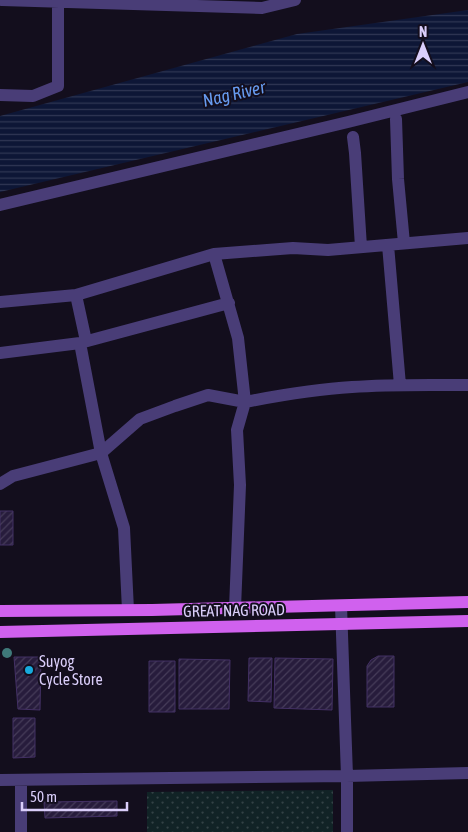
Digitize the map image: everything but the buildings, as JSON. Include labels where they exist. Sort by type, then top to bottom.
[{"type":"main road","name":"GREAT NAG ROAD","points":[[0,610],[128,610],[468,602]]},
{"type":"main road","name":"GREAT NAG ROAD","points":[[0,632],[468,621]]},
{"type":"street","points":[[2,0],[262,8],[295,0]]},
{"type":"street","points":[[0,95],[34,96],[58,86],[58,1]]},
{"type":"street","points":[[0,205],[468,92]]},
{"type":"street","points":[[396,119],[398,179],[404,243]]},
{"type":"street","points":[[353,138],[356,153],[361,247]]},
{"type":"street","points":[[0,302],[76,296],[214,254],[293,248],[328,250],[468,238]]},
{"type":"street","points":[[388,245],[400,384]]},
{"type":"street","points":[[214,254],[238,338],[246,402],[237,430],[240,485],[235,608]]},
{"type":"street","points":[[76,296],[101,453],[124,528],[128,610]]},
{"type":"street","points":[[0,353],[83,342],[229,303]]},
{"type":"street","points":[[0,484],[13,476],[101,453],[140,420],[175,406],[208,396],[246,402],[275,396],[350,387],[400,384],[468,385]]},
{"type":"street","points":[[341,606],[346,832]]},
{"type":"street","points":[[0,780],[468,773]]},
{"type":"street","points":[[21,832],[22,781]]},
{"type":"shaded area","points":[[333,790],[333,832],[147,832],[147,792]]},
{"type":"water","name":"Nag River","points":[[468,10],[468,82],[0,192],[0,116],[297,34]]},
{"type":"place","name":"Suyog Cycle Store","points":[[29,670]]}]
